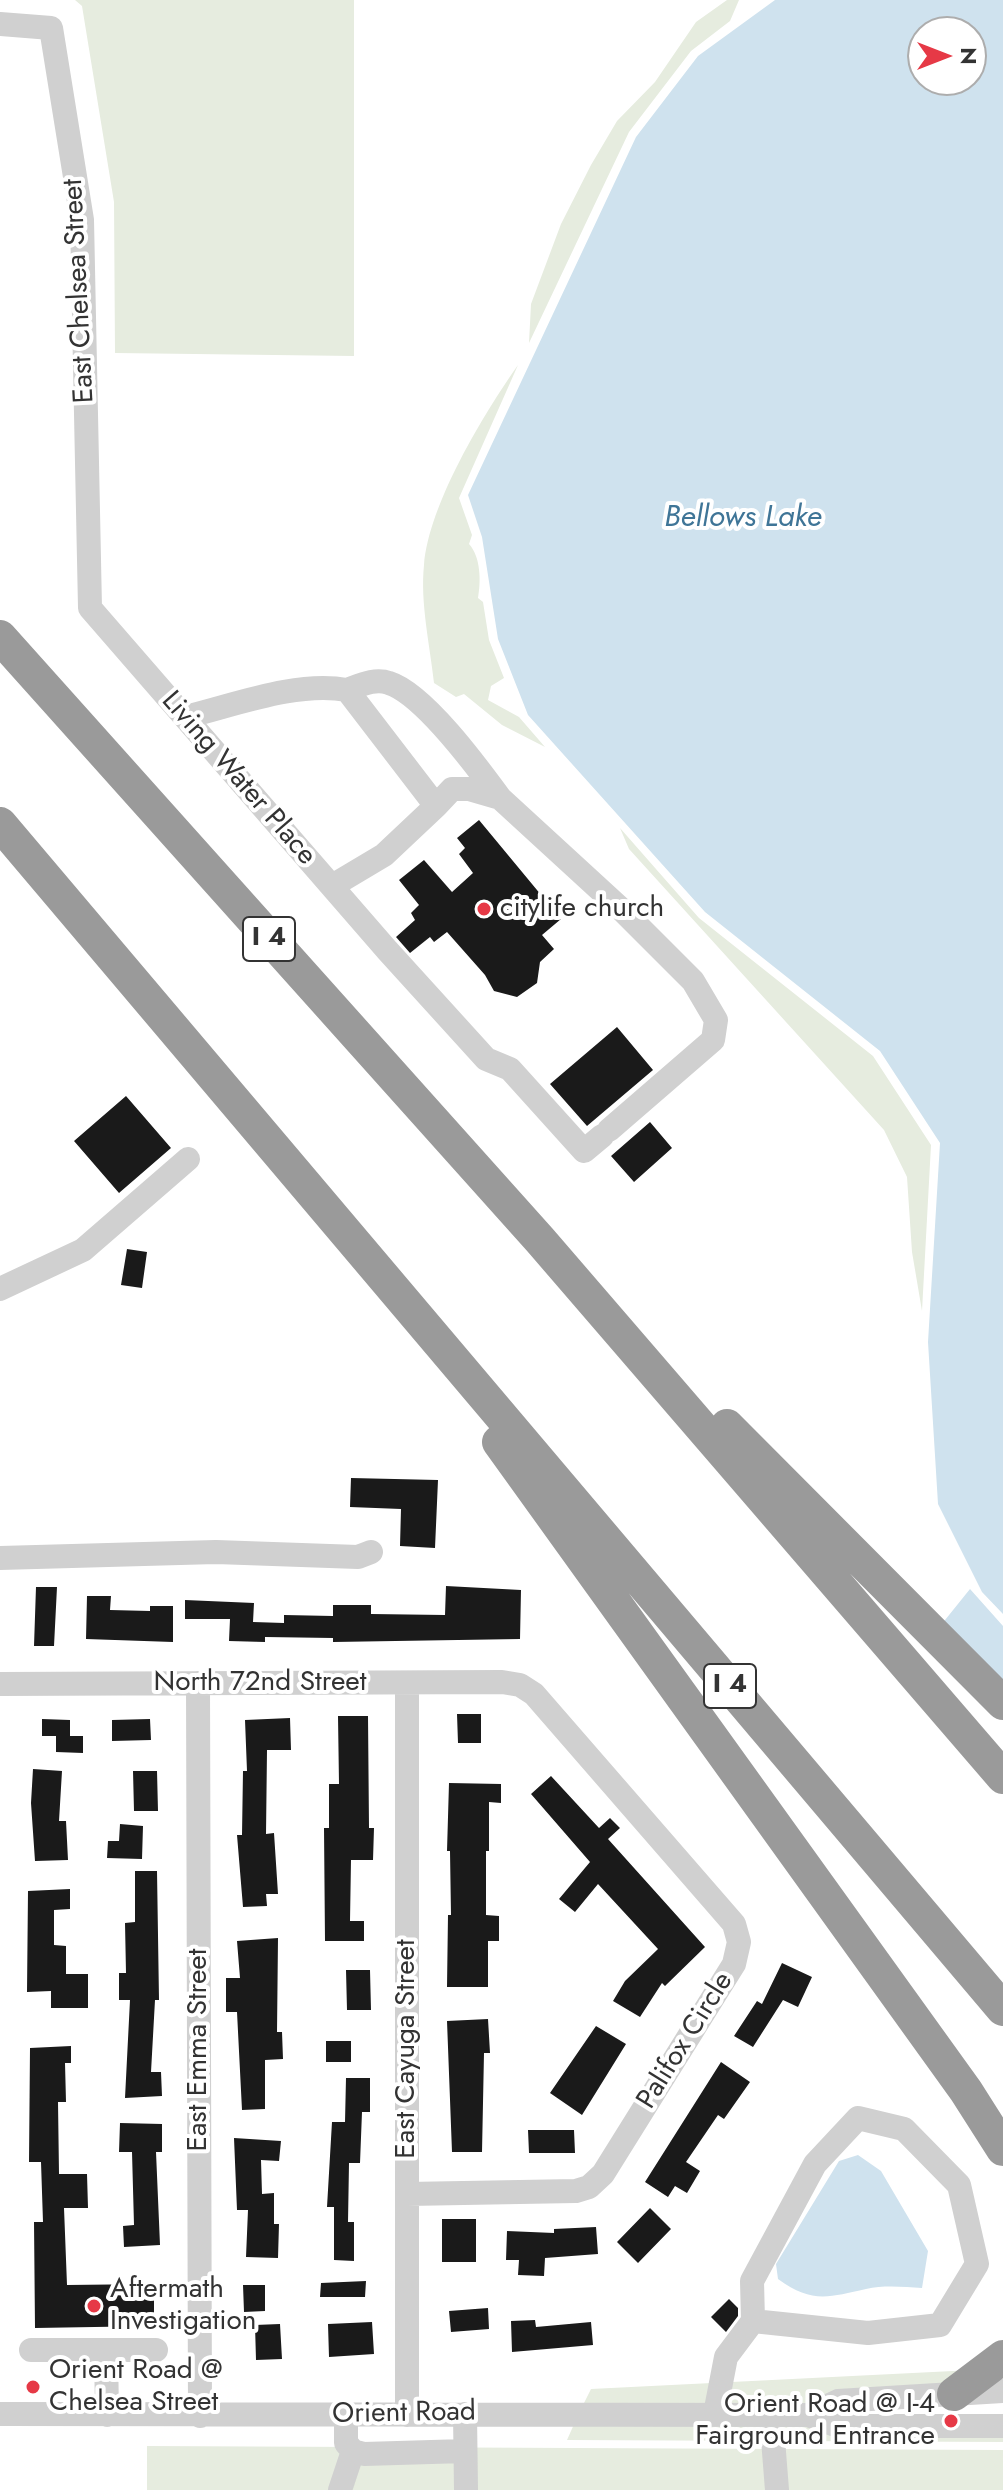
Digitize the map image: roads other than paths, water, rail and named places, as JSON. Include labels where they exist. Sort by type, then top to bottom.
[{"type":"highway","name":"I 4","points":[[0,637],[540,1240],[1003,1777]]},
{"type":"highway","name":"I 4","points":[[0,824],[1003,2009]]},
{"type":"highway","points":[[540,1240],[1003,1703]]},
{"type":"highway","points":[[458,1363],[504,1451],[966,2091],[1003,2137]]},
{"type":"highway","points":[[966,2091],[1003,2149]]},
{"type":"highway","points":[[954,2394],[1003,2357]]},
{"type":"street","name":"East Chelsea Street","points":[[0,24],[51,28],[82,220],[90,608]]},
{"type":"street","name":"Living Water Place","points":[[90,608],[387,950],[486,1059],[510,1069],[584,1151],[713,1040],[716,1020],[693,981],[621,909],[500,798]]},
{"type":"street","points":[[185,717],[327,686],[347,690],[373,681],[390,683],[416,700],[455,740],[500,798]]},
{"type":"street","points":[[347,690],[436,806]]},
{"type":"street","points":[[332,886],[384,855],[452,789],[469,789],[500,798]]},
{"type":"street","points":[[0,1289],[83,1250],[188,1159]]},
{"type":"street","points":[[0,1558],[216,1552],[358,1557],[371,1552]]},
{"type":"street","name":"East Emma Street","points":[[198,1683],[200,2416]]},
{"type":"street","name":"East Cayuga Street","points":[[407,1683],[407,2415]]},
{"type":"street","name":"North 72nd Street","points":[[0,1684],[520,1685]]},
{"type":"street","name":"Palifox Circle","points":[[407,2194],[576,2191],[589,2187],[603,2174],[734,1964],[739,1942],[734,1924],[534,1694],[520,1685]]},
{"type":"street","points":[[715,2414],[726,2357],[753,2321],[752,2281],[815,2164],[858,2118],[904,2129],[959,2185],[977,2264],[940,2325],[868,2333],[753,2321]]},
{"type":"street","points":[[31,2350],[156,2350]]},
{"type":"street","points":[[106,2350],[107,2415]]},
{"type":"street","name":"Orient Road","points":[[808,2415],[838,2401],[1003,2391]]},
{"type":"street","name":"Orient Road","points":[[0,2414],[771,2414],[808,2415],[838,2426],[1003,2426]]},
{"type":"street","points":[[465,2414],[466,2490]]},
{"type":"street","points":[[771,2414],[777,2490]]},
{"type":"street","points":[[346,2415],[346,2443],[353,2451],[364,2454],[465,2451]]},
{"type":"street","points":[[340,2490],[353,2451]]},
{"type":"water","name":"Bellows Lake","points":[[775,0],[1003,0],[1003,1614],[982,1592],[938,1504],[928,1342],[940,1143],[880,1051],[705,912],[528,715],[498,639],[482,537],[468,495],[636,137],[698,56]]},
{"type":"water","points":[[970,1589],[1003,1626],[1003,1689],[941,1625]]},
{"type":"water","points":[[858,2155],[881,2171],[928,2251],[922,2288],[880,2287],[821,2296],[790,2287],[778,2279],[776,2264],[839,2161]]},
{"type":"place","name":"citylife church","points":[[484,909]]},
{"type":"place","name":"Aftermath Investigation","points":[[94,2306]]},
{"type":"place","name":"Orient Road @ Chelsea Street","points":[[33,2387]]},
{"type":"place","name":"Orient Road @ I-4 Fairground Entrance","points":[[951,2421]]}]
